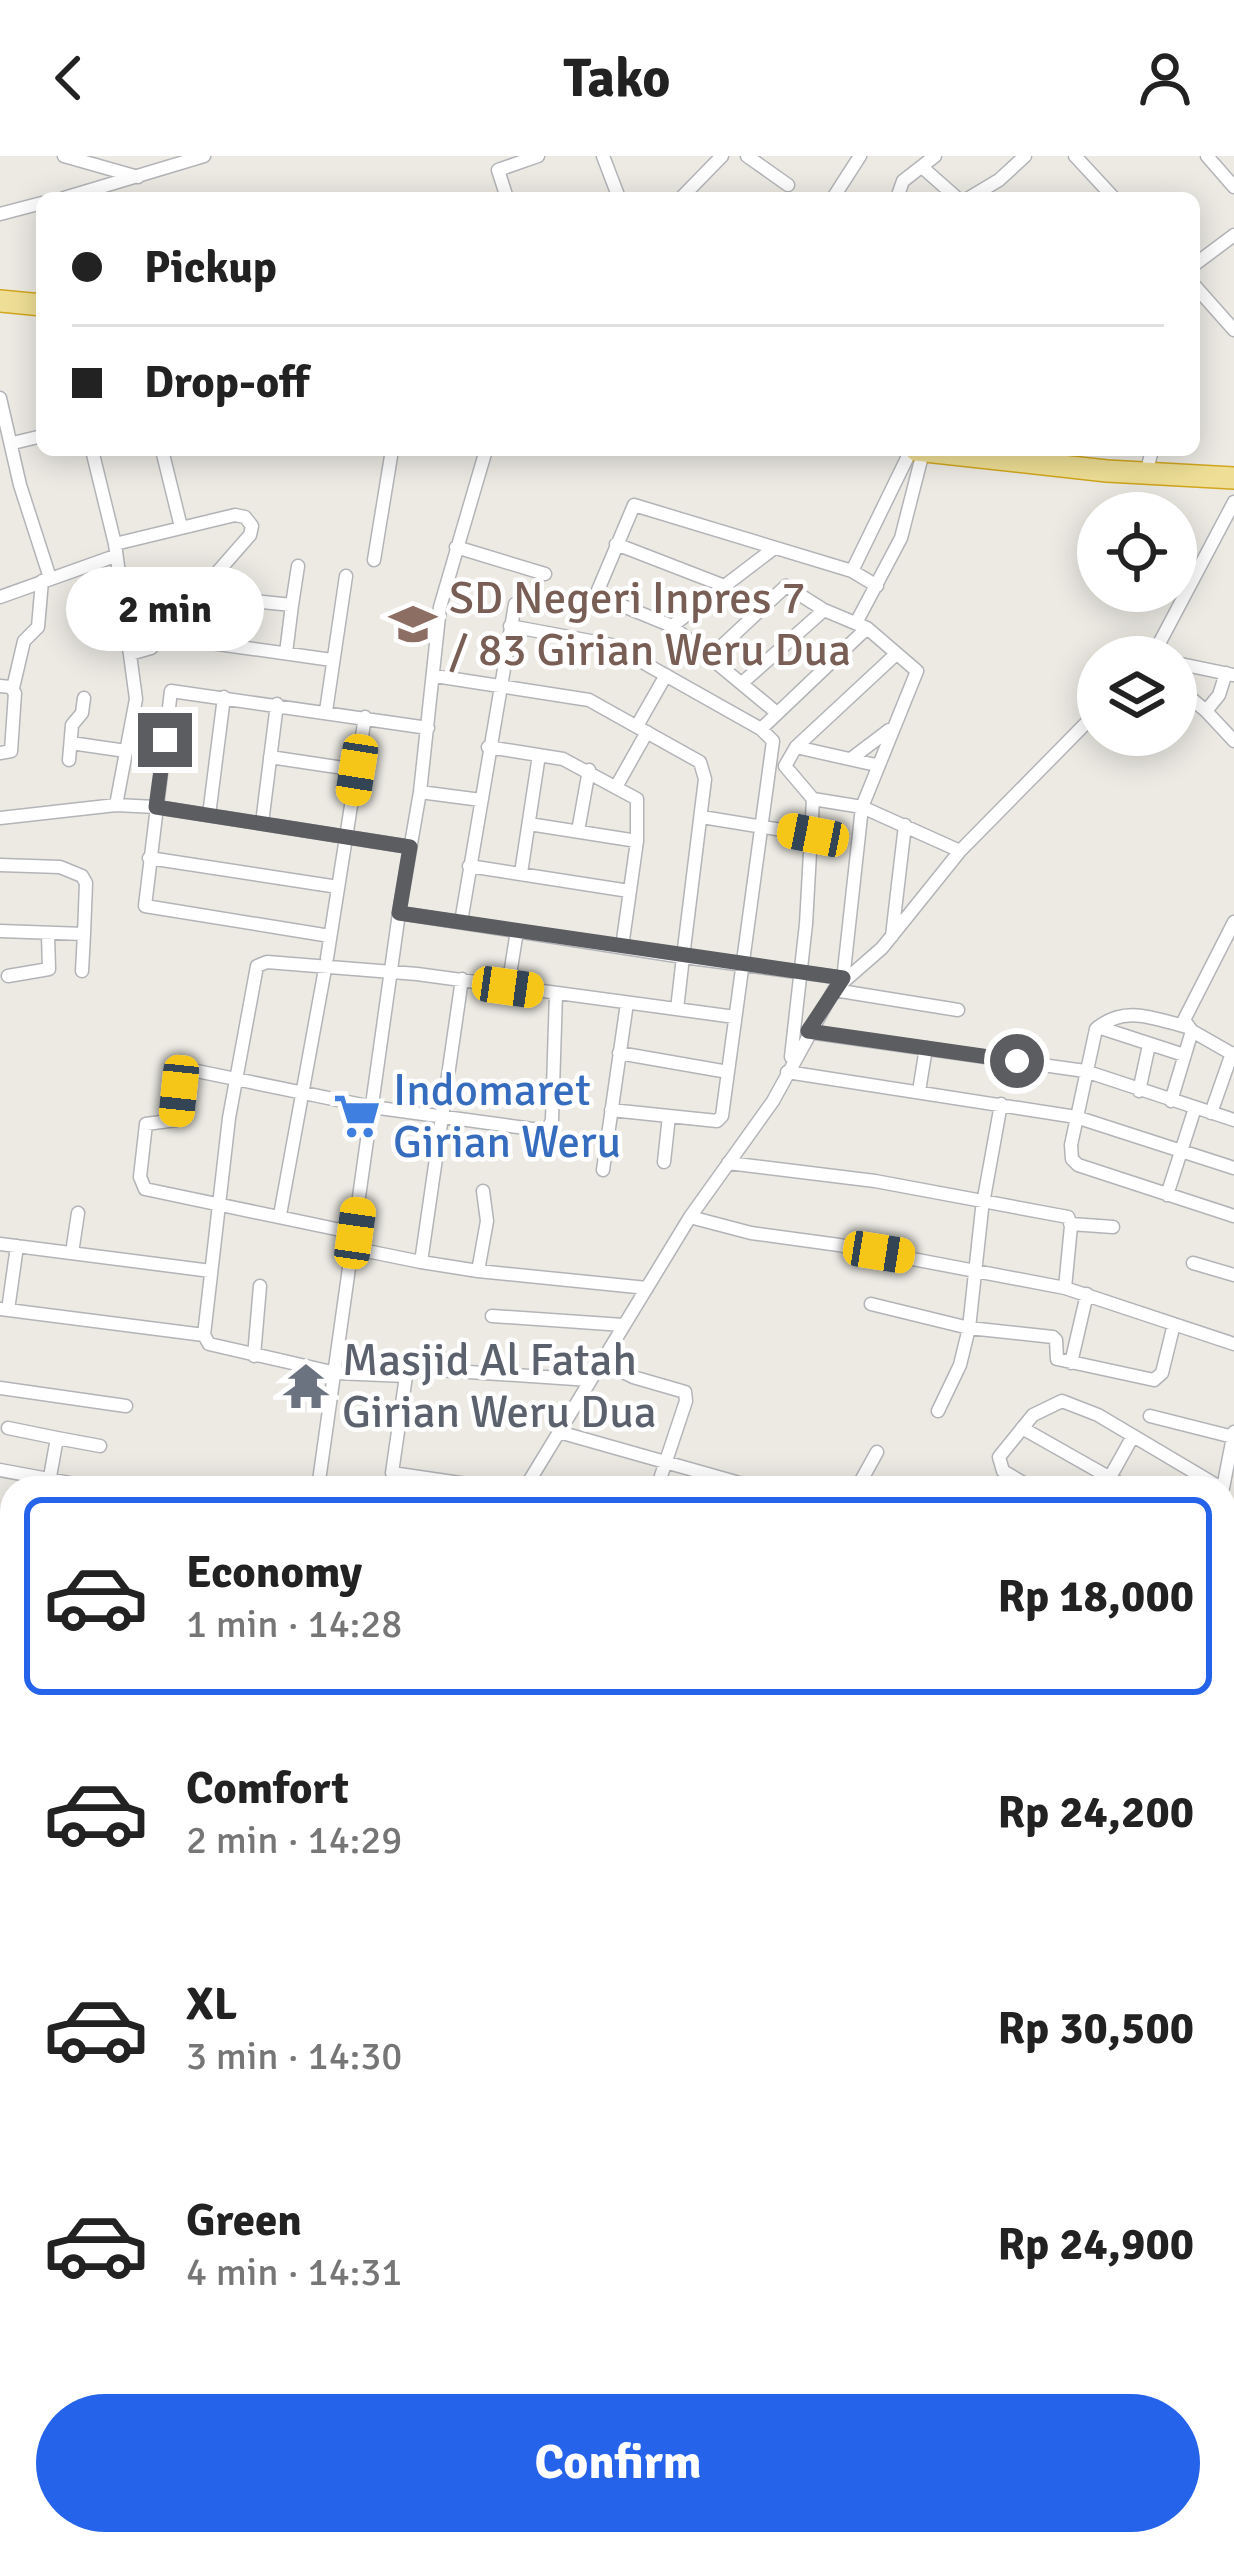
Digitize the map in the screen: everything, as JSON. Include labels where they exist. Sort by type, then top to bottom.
[{"type":"highway","points":[[0,301],[36,304]]},
{"type":"highway","points":[[974,456],[1234,478]]},
{"type":"street","points":[[64,156],[113,162],[140,177]]},
{"type":"street","points":[[89,192],[203,156]]},
{"type":"street","points":[[505,192],[498,170],[538,156]]},
{"type":"street","points":[[603,156],[617,192]]},
{"type":"street","points":[[687,192],[722,156]]},
{"type":"street","points":[[747,156],[788,185]]},
{"type":"street","points":[[836,192],[860,156]]},
{"type":"street","points":[[899,192],[903,182],[934,156]]},
{"type":"street","points":[[979,192],[1025,156]]},
{"type":"street","points":[[1075,156],[1108,192]]},
{"type":"street","points":[[1207,156],[1232,182]]},
{"type":"street","points":[[109,187],[113,162]]},
{"type":"street","points":[[922,167],[950,192]]},
{"type":"street","points":[[0,214],[36,205]]},
{"type":"street","points":[[1200,261],[1234,236]]},
{"type":"street","points":[[1200,291],[1234,330]]},
{"type":"street","points":[[1220,313],[1234,303]]},
{"type":"street","points":[[0,398],[46,580],[38,627],[24,641],[6,687],[10,751],[0,753]]},
{"type":"street","points":[[13,443],[36,437]]},
{"type":"street","points":[[93,456],[115,550],[136,699],[116,805]]},
{"type":"street","points":[[163,456],[181,527]]},
{"type":"street","points":[[374,560],[391,456]]},
{"type":"street","points":[[320,1476],[420,792],[440,607],[484,456]]},
{"type":"street","points":[[852,572],[913,456]]},
{"type":"street","points":[[761,728],[861,626],[901,538],[915,456]]},
{"type":"street","points":[[1146,474],[1150,456]]},
{"type":"street","points":[[1162,636],[1234,502]]},
{"type":"street","points":[[777,713],[671,626],[596,595],[636,504],[852,572],[877,586]]},
{"type":"street","points":[[0,596],[181,527],[235,515],[250,521],[250,536],[152,648],[130,654]]},
{"type":"street","points":[[616,544],[722,586]]},
{"type":"street","points":[[456,547],[545,574]]},
{"type":"street","points":[[671,626],[773,549]]},
{"type":"street","points":[[286,653],[298,566]]},
{"type":"street","points":[[220,572],[242,589],[243,600],[292,604]]},
{"type":"street","points":[[326,711],[346,576]]},
{"type":"street","points":[[710,657],[786,586],[861,626],[895,655],[914,664],[917,675],[862,807],[840,983]]},
{"type":"street","points":[[461,922],[514,604]]},
{"type":"street","points":[[742,683],[824,610]]},
{"type":"street","points":[[510,626],[612,644],[772,738],[719,1120],[610,1110]]},
{"type":"street","points":[[211,643],[332,660]]},
{"type":"street","points":[[785,766],[796,747],[895,655]]},
{"type":"street","points":[[1197,667],[1230,674],[1206,712]]},
{"type":"street","points":[[616,788],[666,675]]},
{"type":"street","points":[[435,676],[589,700],[687,753],[704,769],[676,1009]]},
{"type":"street","points":[[330,936],[144,904],[171,691],[428,728]]},
{"type":"street","points":[[209,815],[224,697]]},
{"type":"street","points":[[69,760],[72,725],[82,712],[84,698]]},
{"type":"street","points":[[262,823],[277,704]]},
{"type":"street","points":[[1197,704],[1234,741]]},
{"type":"street","points":[[280,1215],[365,717]]},
{"type":"street","points":[[852,758],[893,727]]},
{"type":"street","points":[[532,1476],[690,1217],[761,1120],[808,1031],[840,983],[891,938],[960,851],[1077,732]]},
{"type":"street","points":[[70,743],[126,752]]},
{"type":"street","points":[[488,746],[563,759],[637,800],[637,842],[622,947]]},
{"type":"street","points":[[796,747],[876,765]]},
{"type":"street","points":[[521,873],[539,755]]},
{"type":"street","points":[[270,757],[357,770]]},
{"type":"street","points":[[770,759],[785,766],[813,799],[789,1068]]},
{"type":"street","points":[[578,831],[589,770]]},
{"type":"street","points":[[420,792],[481,800]]},
{"type":"street","points":[[813,799],[862,807],[960,851]]},
{"type":"street","points":[[0,818],[116,805],[156,807],[410,847]]},
{"type":"street","points":[[702,817],[813,835]]},
{"type":"street","points":[[529,824],[637,842]]},
{"type":"street","points":[[891,938],[905,825]]},
{"type":"street","points":[[149,859],[338,887]]},
{"type":"street","points":[[0,866],[60,867],[82,876],[88,906],[82,970]]},
{"type":"street","points":[[469,866],[629,891]]},
{"type":"street","points":[[399,913],[800,971],[958,1010]]},
{"type":"street","points":[[1171,1101],[1190,1029],[1184,1017],[1233,924]]},
{"type":"street","points":[[0,931],[84,934]]},
{"type":"street","points":[[508,987],[517,931]]},
{"type":"street","points":[[8,976],[49,969],[48,935]]},
{"type":"street","points":[[590,1380],[423,1369],[406,1376],[336,1372],[208,1344],[204,1335],[218,1204],[257,966],[326,963],[735,1017]]},
{"type":"street","points":[[421,1262],[462,980]]},
{"type":"street","points":[[355,1233],[145,1189],[140,1177],[146,1127],[154,1120],[176,1120],[183,1067],[372,1107],[542,1131],[551,1127],[556,993]]},
{"type":"street","points":[[602,1171],[627,1003]]},
{"type":"street","points":[[1098,1027],[1128,1014],[1190,1029],[1233,1054],[1211,1113]]},
{"type":"street","points":[[1098,1027],[1184,1055]]},
{"type":"street","points":[[1098,1027],[1070,1153],[1078,1165],[1234,1216]]},
{"type":"street","points":[[808,1031],[1085,1071],[1234,1120]]},
{"type":"street","points":[[1139,1091],[1149,1045]]},
{"type":"street","points":[[919,1091],[926,1048]]},
{"type":"street","points":[[619,1053],[728,1072]]},
{"type":"street","points":[[789,1068],[1076,1117],[1234,1168]]},
{"type":"street","points":[[938,1411],[960,1365],[969,1328],[1000,1104]]},
{"type":"street","points":[[1167,1195],[1195,1108]]},
{"type":"street","points":[[664,1162],[669,1116]]},
{"type":"street","points":[[728,1163],[863,1179],[1060,1214],[1071,1224],[1065,1288]]},
{"type":"street","points":[[478,1271],[486,1226],[483,1191]]},
{"type":"street","points":[[73,1253],[78,1213]]},
{"type":"street","points":[[690,1217],[751,1234],[1065,1288],[1234,1344]]},
{"type":"street","points":[[1071,1224],[1113,1228]]},
{"type":"street","points":[[0,1244],[211,1271]]},
{"type":"street","points":[[16,1246],[4,1310],[204,1335]]},
{"type":"street","points":[[352,1248],[478,1271],[647,1288]]},
{"type":"street","points":[[1193,1264],[1234,1275]]},
{"type":"street","points":[[254,1356],[260,1286]]},
{"type":"street","points":[[1071,1363],[1087,1294]]},
{"type":"street","points":[[871,1304],[969,1328],[1055,1338],[1054,1357],[1147,1380],[1159,1378],[1174,1324]]},
{"type":"street","points":[[492,1316],[623,1325]]},
{"type":"street","points":[[601,1361],[633,1377],[685,1392],[660,1476]]},
{"type":"street","points":[[406,1376],[392,1473],[412,1476]]},
{"type":"street","points":[[0,1388],[126,1406]]},
{"type":"street","points":[[1010,1476],[999,1463],[1004,1450],[1043,1408],[1063,1401],[1078,1405],[1201,1476]]},
{"type":"street","points":[[1150,1416],[1234,1435],[1225,1476]]},
{"type":"street","points":[[8,1428],[100,1445]]},
{"type":"street","points":[[1022,1428],[1096,1476]]},
{"type":"street","points":[[559,1432],[712,1476]]},
{"type":"street","points":[[1111,1476],[1133,1436]]},
{"type":"street","points":[[50,1476],[57,1438]]},
{"type":"street","points":[[867,1476],[877,1452]]},
{"type":"place","name":"SD Negeri Inpres 7 / 83 Girian Weru Dua","points":[[413,624]]},
{"type":"place","name":"Indomaret Girian Weru","points":[[357,1116]]},
{"type":"place","name":"Masjid Al Fatah Girian Weru Dua","points":[[306,1386]]},
{"type":"route","points":[[165,740],[156,807],[410,847],[399,913],[843,978],[808,1031],[1017,1061]]}]
